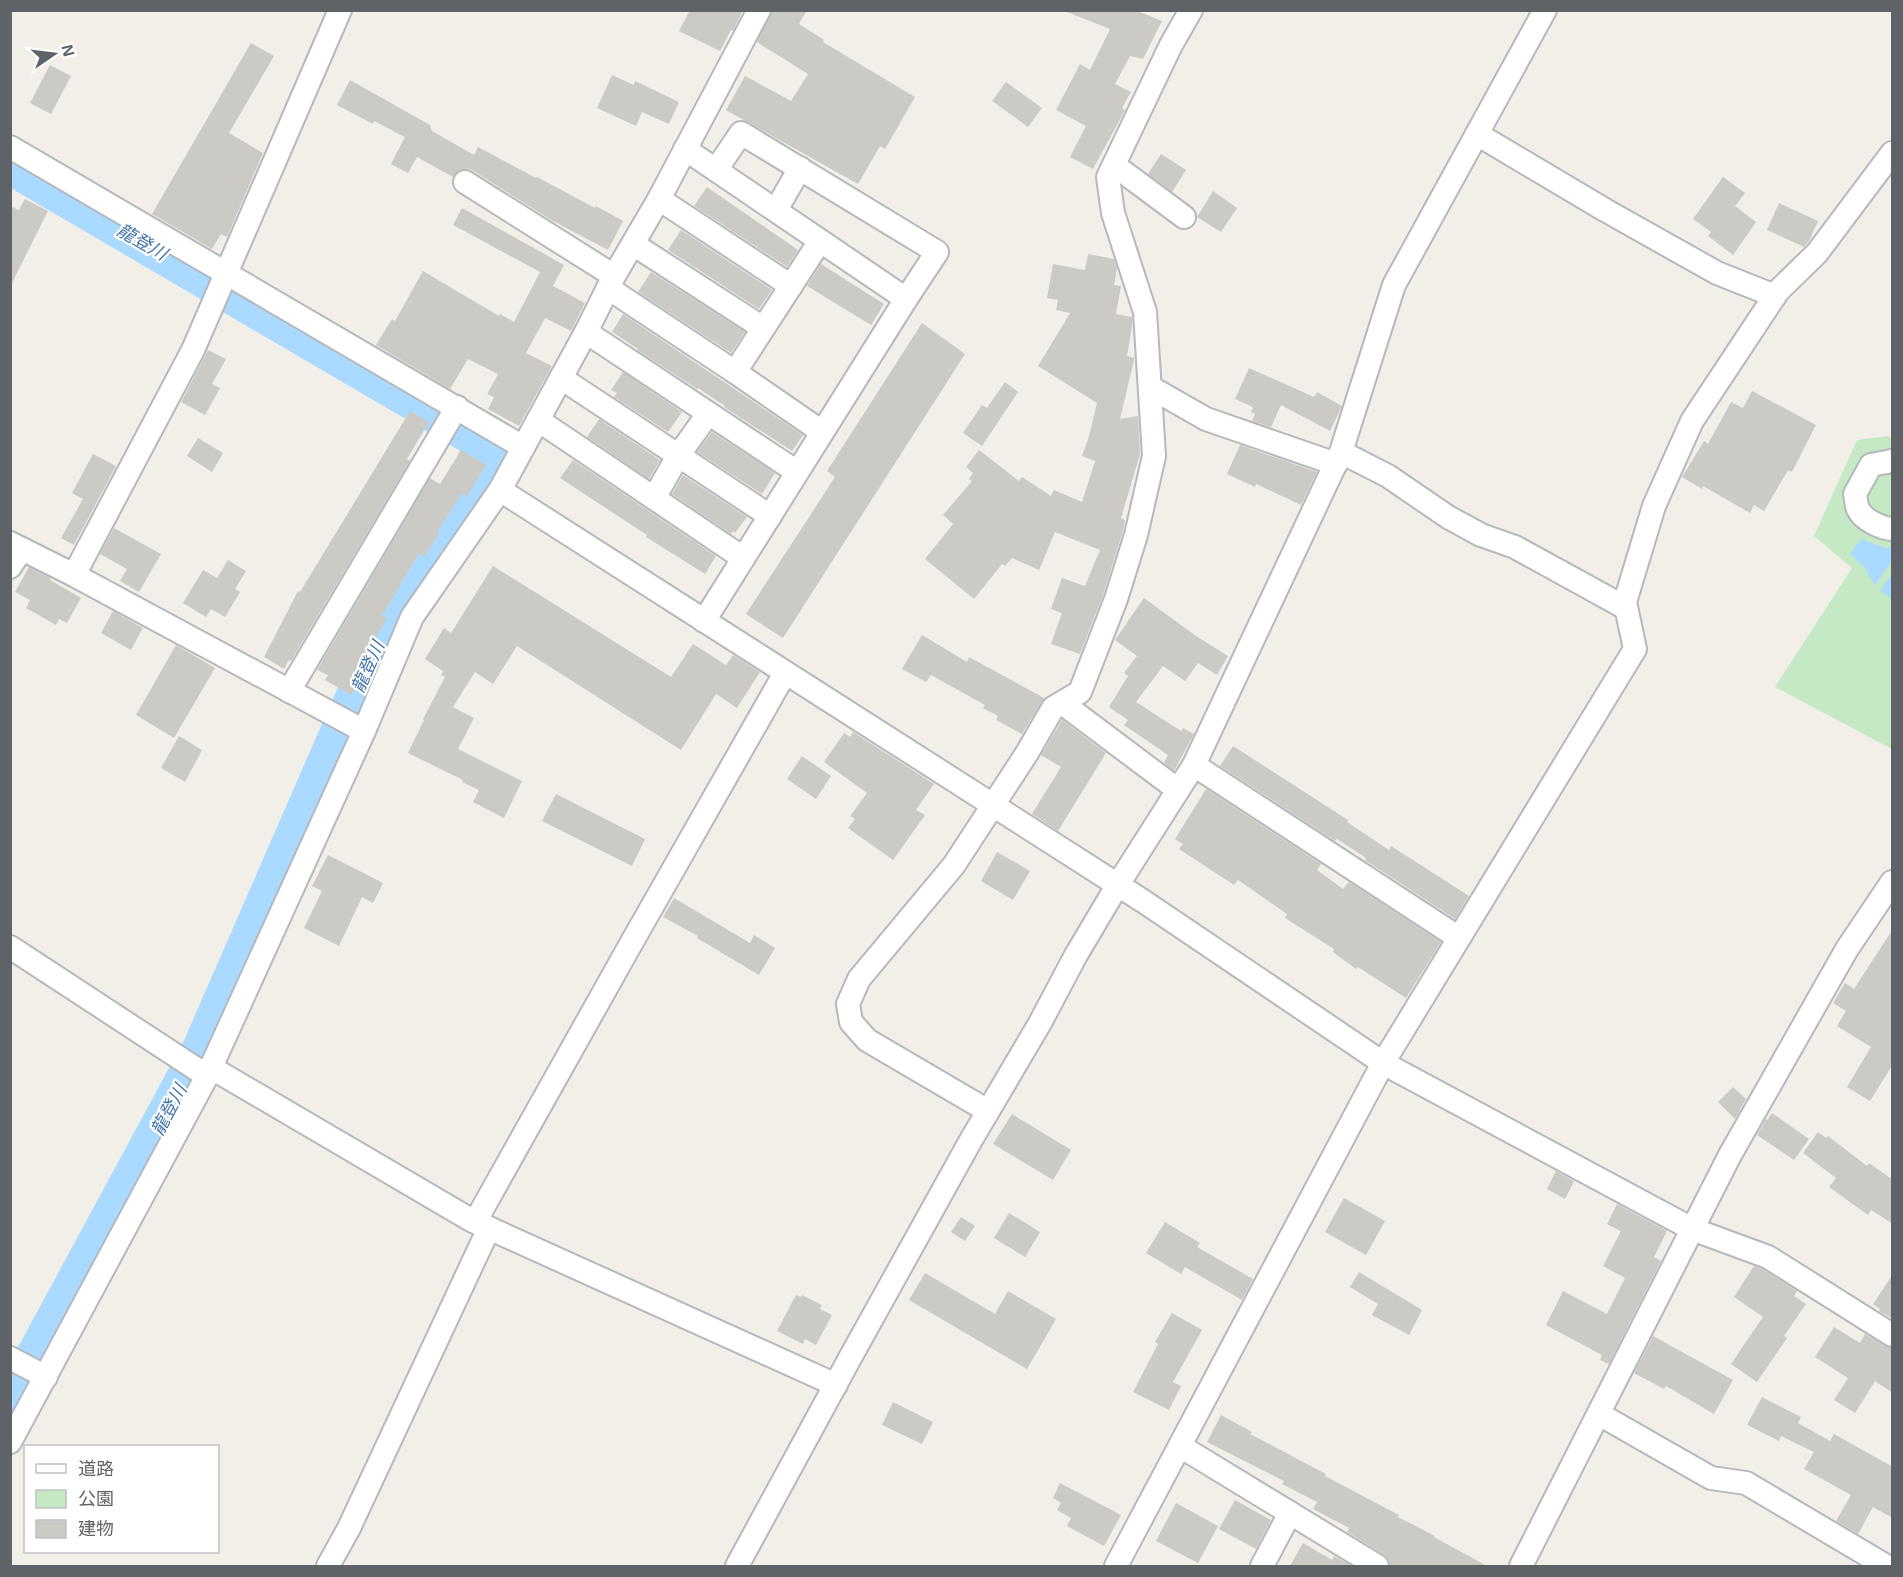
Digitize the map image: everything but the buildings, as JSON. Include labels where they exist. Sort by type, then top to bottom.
[{"type":"street","points":[[74,575],[193,350],[340,10]]},
{"type":"street","points":[[10,1442],[209,1071],[364,731],[412,617],[500,490],[759,10]]},
{"type":"street","points":[[988,1111],[867,1040],[851,1022],[848,1004],[859,979],[954,865],[993,807],[1053,708],[1080,692],[1116,599],[1136,535],[1154,456],[1145,312],[1113,213],[1108,177],[1171,45],[1191,10]]},
{"type":"street","points":[[738,1566],[836,1385],[1076,955],[1194,765],[1338,458],[1394,285],[1545,10]]},
{"type":"street","points":[[704,621],[937,252],[741,133],[716,170]]},
{"type":"street","points":[[1477,134],[1717,273],[1775,296]]},
{"type":"street","points":[[10,147],[523,447]]},
{"type":"street","points":[[685,149],[906,299]]},
{"type":"street","points":[[1116,1566],[1383,1063],[1635,649],[1624,602],[1654,506],[1692,420],[1775,296],[1817,253],[1893,153]]},
{"type":"street","points":[[1114,165],[1184,217]]},
{"type":"street","points":[[776,210],[800,168]]},
{"type":"street","points":[[465,182],[611,282],[822,432]]},
{"type":"street","points":[[659,199],[791,286]]},
{"type":"street","points":[[735,372],[820,241]]},
{"type":"street","points":[[633,244],[763,328]]},
{"type":"street","points":[[586,332],[797,472]]},
{"type":"street","points":[[561,378],[770,516]]},
{"type":"street","points":[[1149,387],[1206,419],[1338,458],[1388,476],[1448,517],[1481,535],[1515,547],[1626,608]]},
{"type":"street","points":[[289,691],[457,407]]},
{"type":"street","points":[[654,498],[678,456],[708,414]]},
{"type":"street","points":[[538,420],[743,558]]},
{"type":"street","points":[[1893,461],[1870,465],[1855,494],[1859,511],[1869,521],[1893,529]]},
{"type":"street","points":[[500,490],[1143,901],[1383,1063],[1692,1229],[1768,1257],[1893,1335]]},
{"type":"street","points":[[14,553],[74,575],[364,731]]},
{"type":"street","points":[[328,1566],[354,1517],[482,1225],[628,949],[785,673]]},
{"type":"street","points":[[1062,703],[1178,790]]},
{"type":"street","points":[[1194,765],[1459,938]]},
{"type":"street","points":[[1521,1566],[1730,1155],[1847,949],[1893,882]]},
{"type":"street","points":[[10,947],[209,1071],[482,1225],[836,1385]]},
{"type":"street","points":[[10,1358],[46,1377]]},
{"type":"street","points":[[1599,1414],[1711,1478],[1746,1483],[1886,1566]]},
{"type":"street","points":[[1180,1446],[1377,1566]]},
{"type":"street","points":[[1262,1566],[1290,1514]]},
{"type":"green space","points":[[1888,436],[1892,439],[1892,749],[1775,687],[1852,568],[1814,536],[1857,440]]},
{"type":"water","points":[[1861,539],[1885,548],[1892,547],[1892,561],[1875,585],[1864,567],[1850,554]]},
{"type":"water","points":[[1892,573],[1892,599],[1880,591]]},
{"type":"waterway","name":"龍登川","points":[[10,165],[499,451],[392,612],[202,1048],[10,1403]]}]
